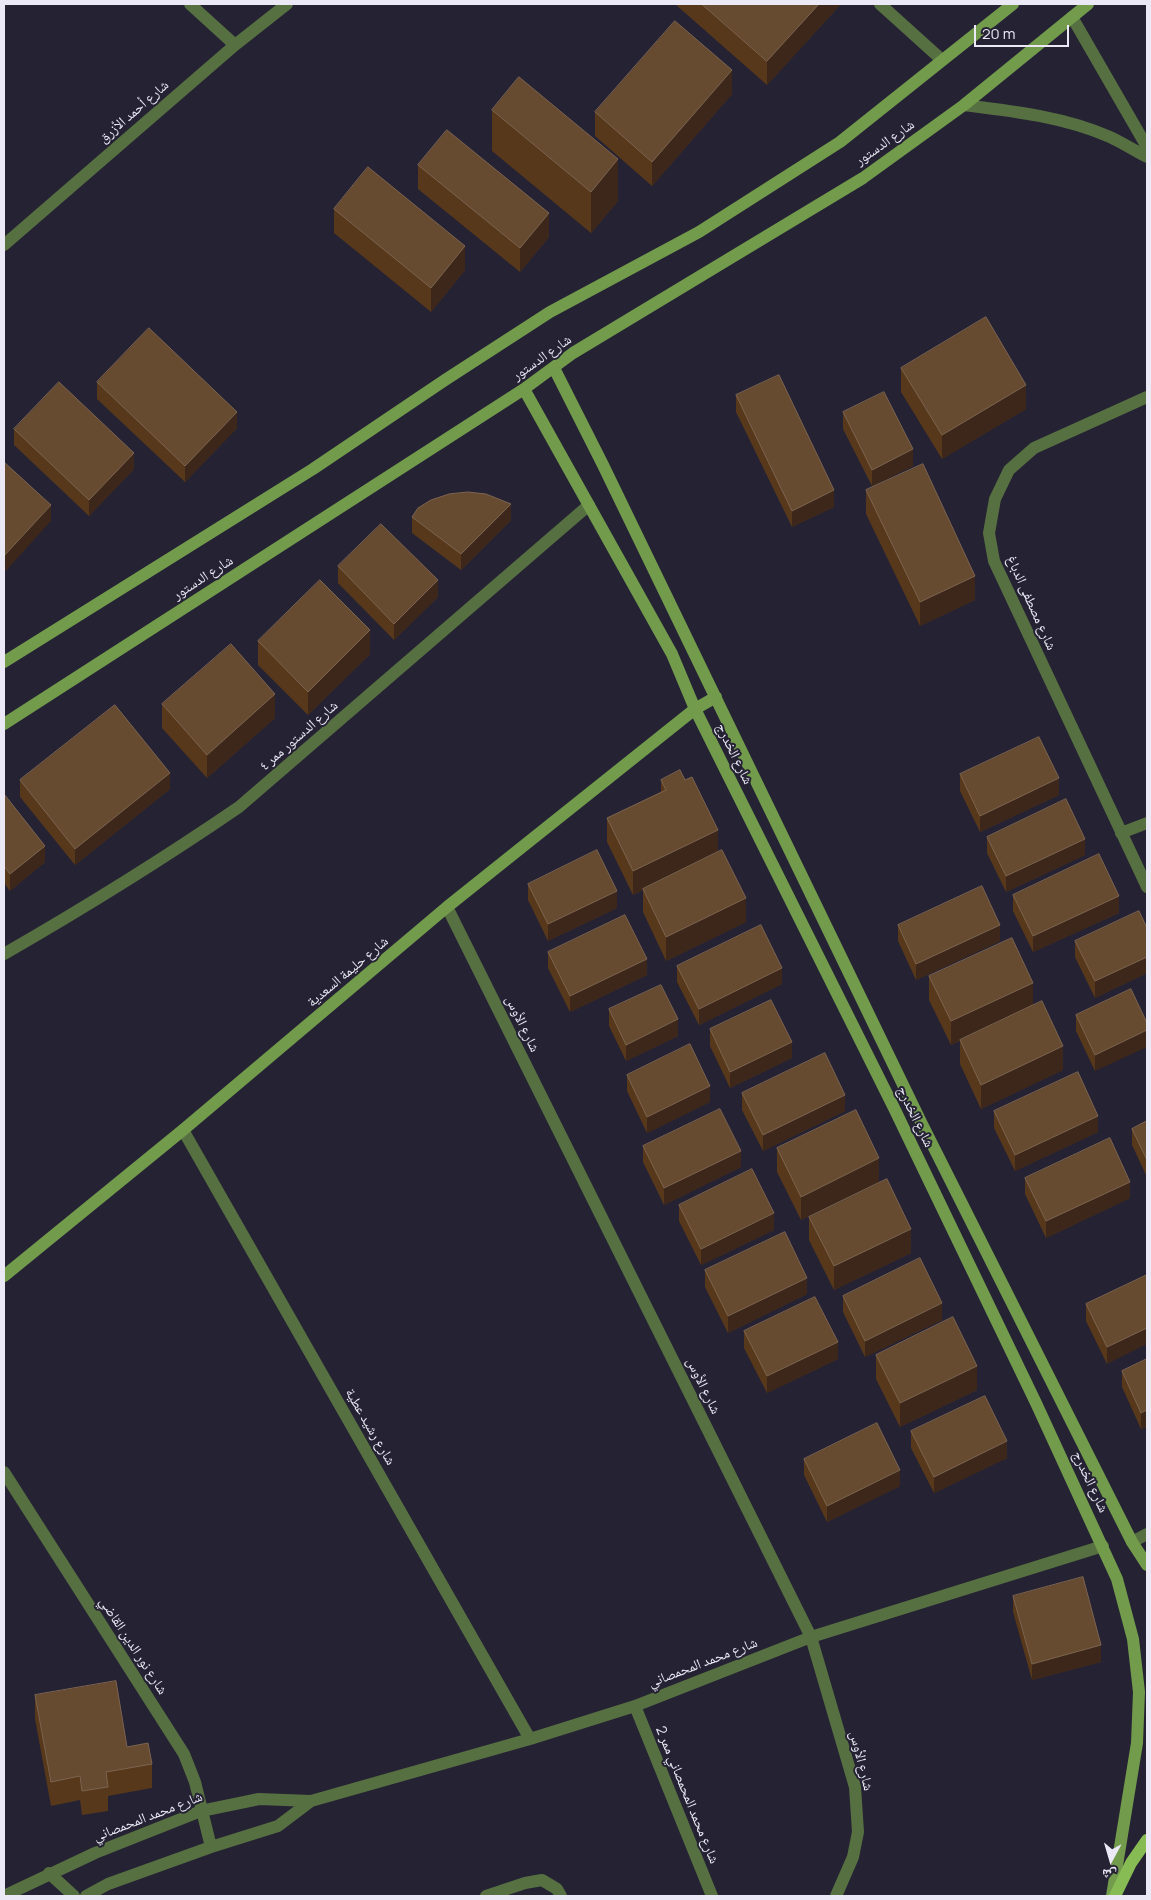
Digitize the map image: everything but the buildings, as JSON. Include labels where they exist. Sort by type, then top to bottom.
[{"type":"main road","points":[[1113,1896],[1147,1840]]},
{"type":"street","points":[[190,4],[235,45]]},
{"type":"street","name":"شارع أحمد الأزرق","points":[[4,245],[235,45],[287,4]]},
{"type":"street","points":[[880,4],[942,60]]},
{"type":"street","name":"شارع الدستور","points":[[4,662],[313,469],[550,312],[699,232],[840,142],[1013,4]]},
{"type":"street","name":"شارع الدستور","points":[[4,724],[524,389],[573,353],[863,178],[964,106],[1088,4]]},
{"type":"street","points":[[1072,17],[1147,147]]},
{"type":"street","points":[[964,106],[1015,111],[1076,125],[1110,137],[1147,157]]},
{"type":"street","name":"شارع الخدرج","points":[[554,368],[716,697],[922,1124],[1132,1542],[1147,1565]]},
{"type":"street","name":"شارع الخدرج","points":[[524,389],[672,654],[696,709],[894,1108],[1118,1579],[1133,1639],[1139,1692],[1137,1743],[1113,1896]]},
{"type":"street","name":"شارع مصطفى الدباغ","points":[[1147,397],[1034,448],[1009,470],[995,499],[989,533],[994,561],[1147,887]]},
{"type":"street","name":"شارع الدستور ممر ٤","points":[[4,954],[78,911],[184,845],[239,807],[589,505]]},
{"type":"street","name":"شارع حليمة السعدية","points":[[4,1276],[183,1130],[447,907],[696,709],[716,697]]},
{"type":"street","points":[[1121,833],[1147,823]]},
{"type":"street","name":"شارع الأوس","points":[[447,907],[811,1637],[855,1787],[858,1832],[853,1857],[836,1896]]},
{"type":"street","name":"شارع رشيد عطية","points":[[183,1130],[530,1739]]},
{"type":"street","name":"شارع نور الدين القاضي","points":[[4,1472],[184,1754],[195,1782],[211,1847]]},
{"type":"street","points":[[1132,1542],[1147,1534]]},
{"type":"street","name":"شارع محمد المحمصاني","points":[[4,1896],[49,1873],[201,1811],[259,1799],[311,1801],[530,1739],[635,1706],[811,1637],[1103,1546]]},
{"type":"street","name":"شارع محمد المحمصاني ممر 2","points":[[635,1706],[712,1896]]},
{"type":"street","name":"شارع محمد المحمصاني","points":[[86,1896],[108,1884],[211,1847],[278,1826],[311,1801]]},
{"type":"street","points":[[49,1873],[74,1896]]},
{"type":"street","points":[[486,1896],[525,1882],[542,1880],[557,1889],[561,1896]]}]
